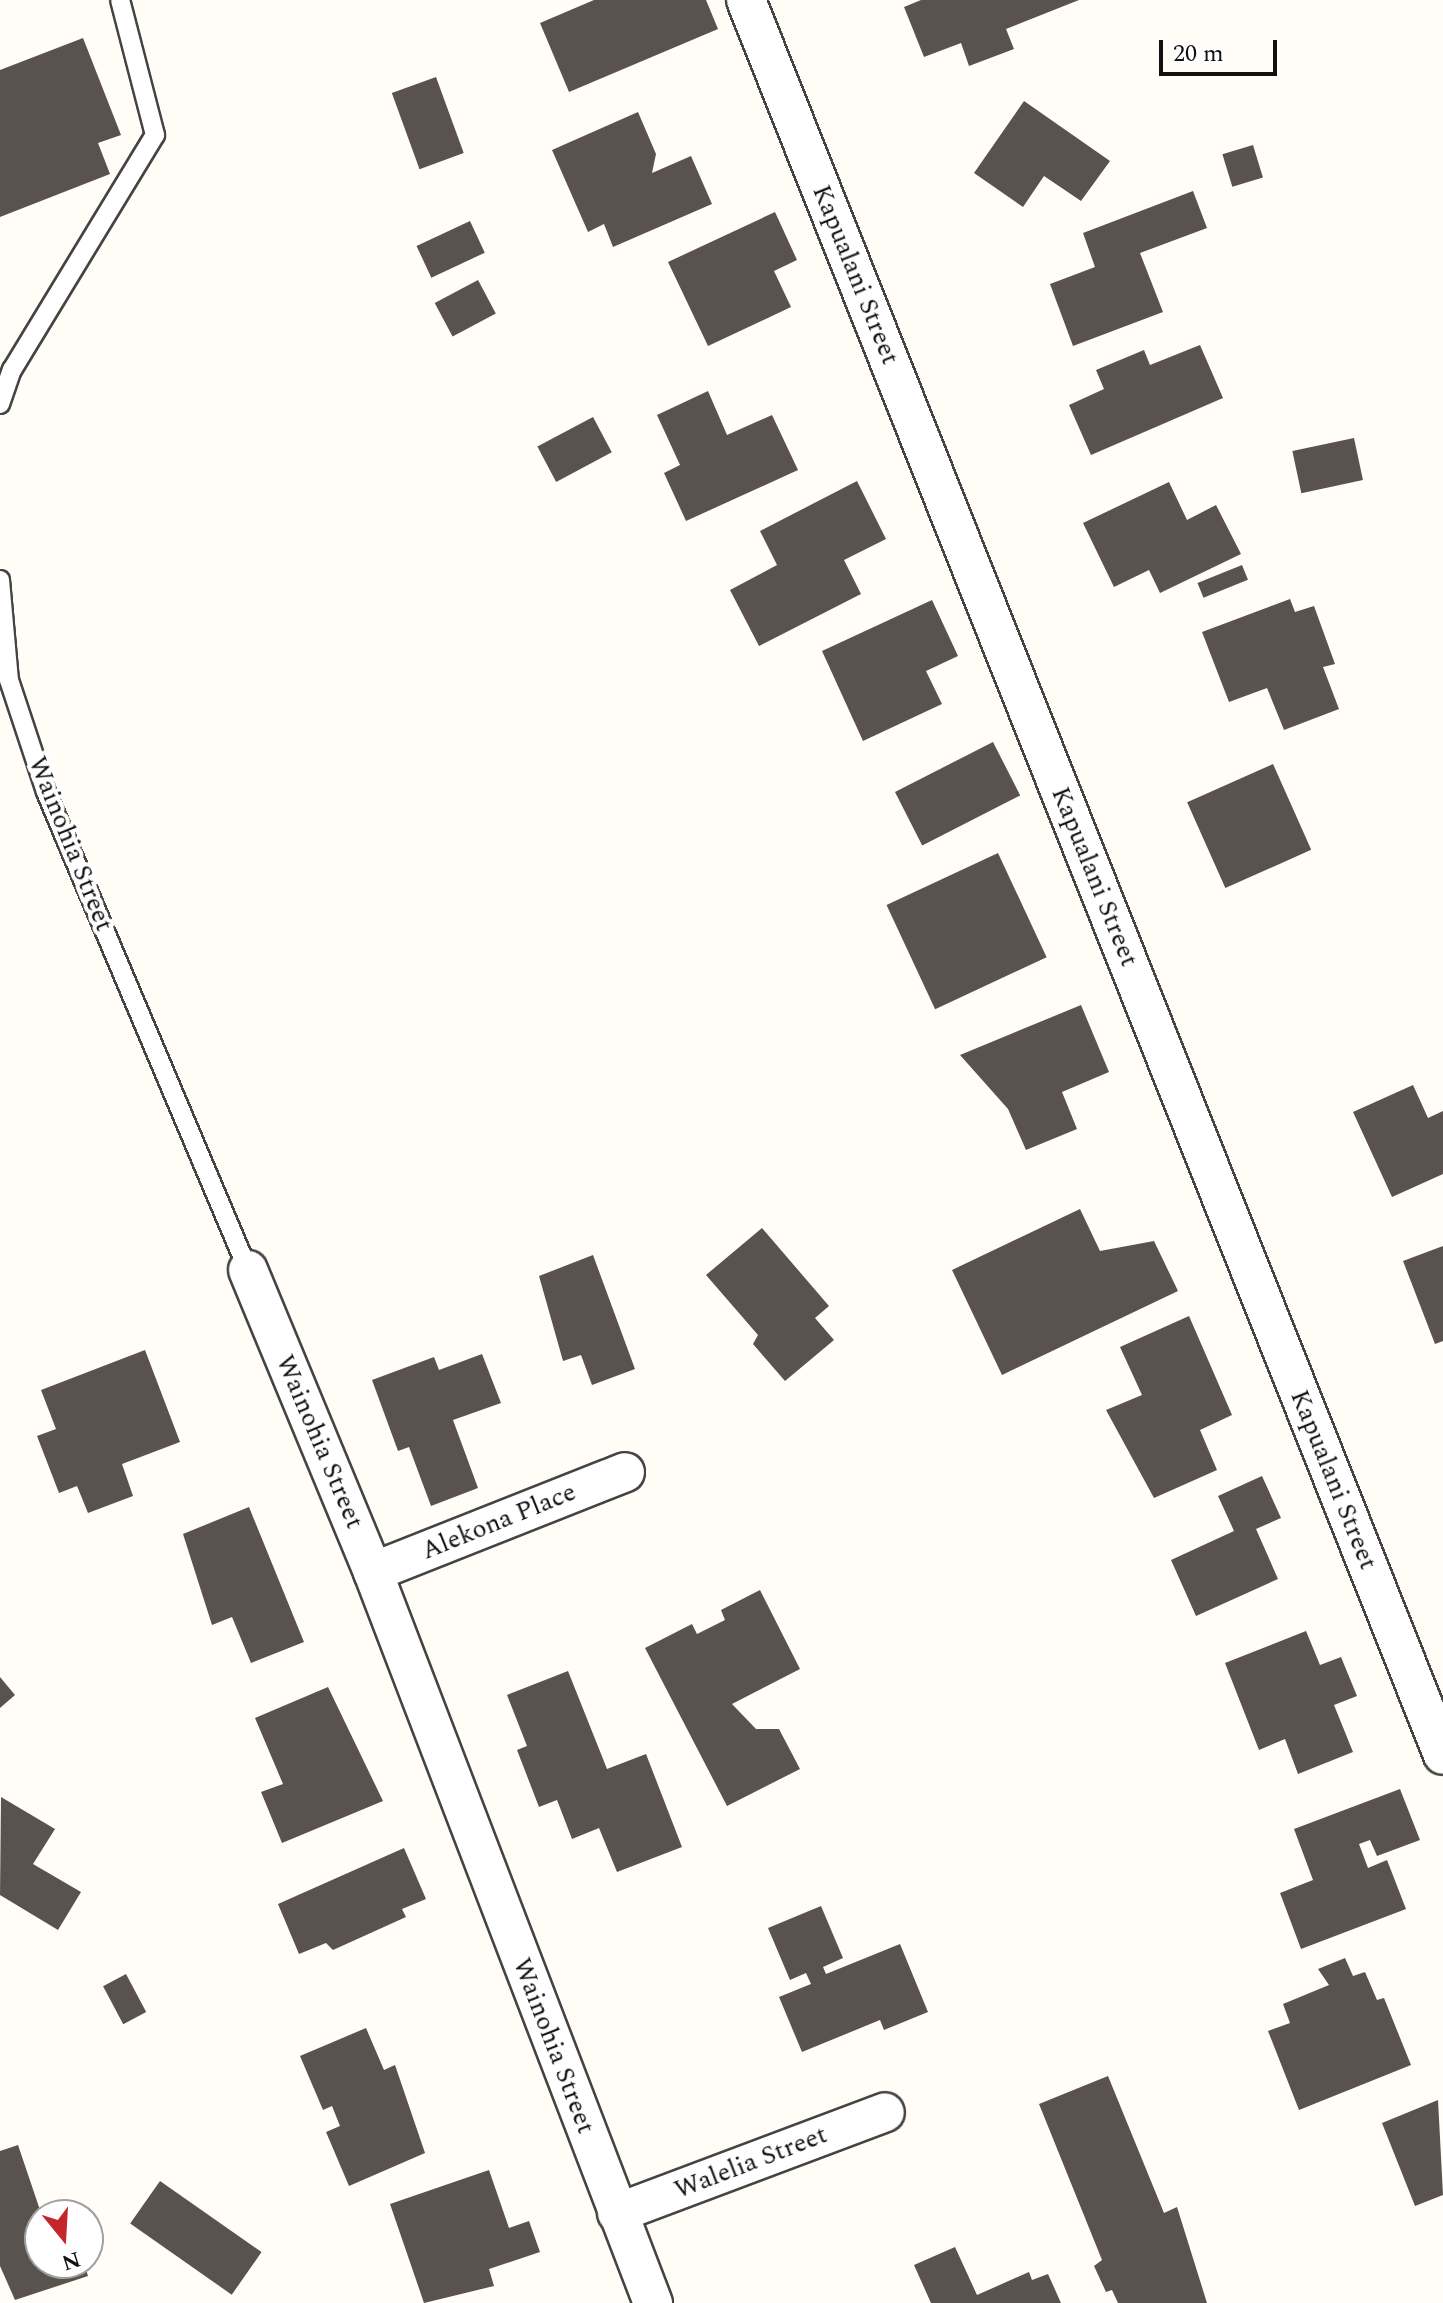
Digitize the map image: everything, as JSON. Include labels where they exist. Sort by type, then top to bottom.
[{"type":"street","name":"Kapualani Street","points":[[746,0],[1443,1755]]},
{"type":"street","name":"Wainohia Street","points":[[248,1270],[373,1572],[653,2303]]},
{"type":"street","name":"Alekona Place","points":[[373,1572],[625,1472]]},
{"type":"street","name":"Walelia Street","points":[[617,2213],[885,2112]]},
{"type":"lane","points":[[0,404],[12,370],[155,135],[120,0]]},
{"type":"lane","name":"Wainohia Street","points":[[0,580],[9,680],[46,792],[248,1270]]},
{"type":"building","points":[[594,0],[706,0],[718,29],[569,92],[540,23]]},
{"type":"building","points":[[921,0],[1079,0],[1006,29],[1014,49],[969,66],[961,43],[924,57],[904,7]]},
{"type":"building","points":[[83,38],[121,135],[98,143],[110,174],[0,217],[0,70]]},
{"type":"building","points":[[436,77],[464,153],[420,169],[392,93]]},
{"type":"building","points":[[1024,101],[1110,161],[1081,201],[1044,176],[1023,207],[974,173]]},
{"type":"building","points":[[638,112],[656,154],[652,173],[691,156],[712,204],[613,247],[604,224],[588,232],[552,150]]},
{"type":"building","points":[[1253,145],[1263,178],[1232,187],[1222,154]]},
{"type":"building","points":[[1193,191],[1207,228],[1140,253],[1163,312],[1073,346],[1050,284],[1095,267],[1083,233]]},
{"type":"building","points":[[775,212],[797,260],[774,271],[791,307],[708,346],[668,262]]},
{"type":"building","points":[[470,221],[485,253],[431,278],[417,246]]},
{"type":"building","points":[[478,280],[496,314],[453,337],[435,303]]},
{"type":"building","points":[[1200,345],[1223,398],[1091,455],[1069,405],[1104,389],[1096,370],[1144,350],[1150,365]]},
{"type":"building","points":[[708,391],[727,435],[772,415],[798,470],[686,521],[664,473],[680,465],[657,415]]},
{"type":"building","points":[[593,417],[612,452],[556,482],[537,447]]},
{"type":"building","points":[[1354,438],[1363,480],[1301,493],[1292,451]]},
{"type":"building","points":[[857,481],[886,539],[844,560],[861,594],[759,646],[730,590],[777,565],[760,531]]},
{"type":"building","points":[[1169,482],[1187,520],[1216,505],[1241,554],[1160,593],[1149,570],[1114,587],[1083,523]]},
{"type":"building","points":[[1242,565],[1248,580],[1203,598],[1197,583]]},
{"type":"building","points":[[1290,599],[1295,612],[1314,606],[1335,664],[1323,667],[1339,709],[1284,730],[1267,688],[1229,702],[1202,632]]},
{"type":"building","points":[[932,600],[958,656],[926,671],[942,704],[863,741],[822,651]]},
{"type":"building","points":[[993,742],[1020,795],[922,845],[895,792]]},
{"type":"building","points":[[1273,764],[1311,850],[1225,888],[1187,802]]},
{"type":"building","points":[[998,853],[1047,957],[935,1009],[887,905]]},
{"type":"building","points":[[1081,1005],[1109,1072],[1062,1092],[1077,1129],[1026,1150],[1008,1109],[960,1055]]},
{"type":"building","points":[[1413,1085],[1428,1118],[1443,1111],[1443,1174],[1392,1197],[1353,1112]]},
{"type":"building","points":[[1080,1209],[1100,1251],[1154,1241],[1178,1291],[1002,1375],[952,1270]]},
{"type":"building","points":[[762,1228],[829,1306],[815,1318],[834,1340],[785,1381],[753,1344],[758,1335],[706,1275]]},
{"type":"building","points":[[1443,1246],[1443,1341],[1435,1344],[1403,1261]]},
{"type":"building","points":[[593,1255],[635,1369],[592,1385],[581,1355],[563,1361],[539,1276]]},
{"type":"building","points":[[1189,1316],[1232,1415],[1200,1430],[1217,1470],[1154,1498],[1106,1410],[1142,1395],[1120,1347]]},
{"type":"building","points":[[145,1350],[180,1442],[122,1464],[133,1496],[88,1513],[77,1486],[59,1493],[37,1436],[56,1429],[41,1390]]},
{"type":"building","points":[[482,1354],[501,1403],[453,1420],[478,1488],[431,1506],[409,1447],[398,1451],[372,1380],[434,1357],[439,1370]]},
{"type":"building","points":[[1262,1476],[1281,1518],[1256,1529],[1278,1579],[1196,1616],[1171,1560],[1234,1531],[1218,1496]]},
{"type":"building","points":[[249,1507],[304,1642],[251,1663],[232,1617],[212,1625],[183,1534]]},
{"type":"building","points":[[760,1590],[800,1669],[732,1704],[756,1729],[779,1729],[800,1769],[727,1806],[645,1648],[692,1624],[697,1634],[725,1620],[721,1610]]},
{"type":"building","points":[[1306,1631],[1320,1665],[1341,1657],[1357,1696],[1334,1705],[1353,1752],[1298,1774],[1285,1739],[1259,1750],[1225,1663]]},
{"type":"building","points":[[568,1671],[607,1769],[646,1754],[682,1847],[617,1872],[599,1828],[572,1839],[557,1800],[539,1807],[517,1750],[527,1746],[507,1695]]},
{"type":"building","points":[[0,1677],[15,1695],[0,1708]]},
{"type":"building","points":[[328,1687],[383,1801],[282,1843],[261,1792],[283,1784],[255,1718]]},
{"type":"building","points":[[1400,1789],[1420,1840],[1377,1856],[1370,1840],[1359,1844],[1368,1868],[1387,1860],[1406,1909],[1301,1949],[1280,1893],[1313,1880],[1294,1829]]},
{"type":"building","points":[[1,1797],[55,1829],[33,1864],[81,1892],[58,1930],[0,1895]]},
{"type":"building","points":[[404,1848],[426,1899],[402,1909],[406,1917],[333,1950],[326,1943],[299,1954],[278,1904]]},
{"type":"building","points":[[821,1906],[843,1958],[823,1967],[826,1974],[900,1944],[928,2012],[884,2030],[880,2020],[802,2052],[779,1997],[811,1984],[806,1973],[790,1980],[768,1928]]},
{"type":"building","points":[[1345,1958],[1353,1976],[1365,1972],[1377,2000],[1384,1998],[1411,2065],[1299,2110],[1268,2031],[1290,2023],[1283,2004],[1329,1985],[1318,1969]]},
{"type":"building","points":[[126,1974],[146,2012],[123,2024],[103,1986]]},
{"type":"building","points":[[366,2028],[384,2070],[395,2065],[425,2153],[349,2186],[326,2132],[340,2126],[332,2106],[323,2110],[300,2056]]},
{"type":"building","points":[[1108,2076],[1164,2213],[1177,2207],[1207,2303],[1118,2303],[1112,2290],[1106,2292],[1094,2266],[1102,2260],[1039,2104]]},
{"type":"building","points":[[1438,2100],[1443,2195],[1415,2206],[1382,2123]]},
{"type":"building","points":[[18,2145],[36,2199],[24,2199],[24,2279],[79,2279],[15,2300],[0,2266],[0,2151]]},
{"type":"building","points":[[489,2170],[509,2228],[529,2221],[540,2252],[489,2269],[494,2286],[424,2303],[390,2204]]},
{"type":"building","points":[[160,2181],[262,2252],[232,2295],[130,2224]]},
{"type":"building","points":[[955,2247],[977,2295],[1029,2272],[1032,2280],[1048,2274],[1061,2303],[931,2303],[914,2265]]}]
